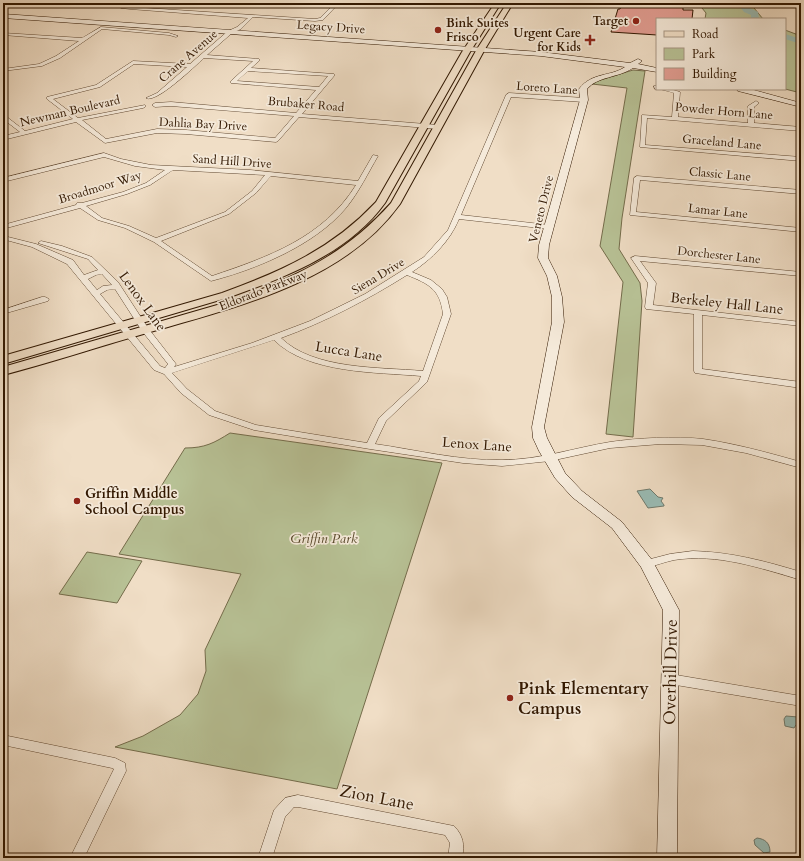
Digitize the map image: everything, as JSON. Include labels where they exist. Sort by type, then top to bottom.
[{"type":"main road","name":"Eldorado Parkway","points":[[142,325],[280,276],[297,268],[336,244],[369,216],[380,203],[470,46],[498,3]]},
{"type":"main road","name":"Eldorado Parkway","points":[[3,360],[51,345],[126,329],[235,302],[291,282],[310,273],[350,248],[384,219],[395,204],[482,47],[510,3]]},
{"type":"main road","name":"Legacy Drive","points":[[3,12],[231,30],[470,46],[557,56],[656,64]]},
{"type":"main road","name":"Legacy Drive","points":[[3,16],[231,30],[239,28],[356,39]]},
{"type":"main road","name":"Veneto Drive","points":[[611,74],[623,61]]},
{"type":"main road","name":"Legacy Drive","points":[[635,63],[656,70]]},
{"type":"main road","name":"Veneto Drive","points":[[550,458],[546,451],[538,427],[558,322],[557,298],[552,276],[543,258],[544,245],[584,100],[583,89],[589,82],[611,74],[622,72],[635,63]]},
{"type":"main road","points":[[745,90],[801,105]]},
{"type":"main road","points":[[772,90],[801,98]]},
{"type":"main road","name":"Eldorado Parkway","points":[[3,371],[126,329]]},
{"type":"main road","name":"Overhill Drive","points":[[550,458],[560,475],[577,494],[617,525],[647,564],[671,610],[670,857]]},
{"type":"street","points":[[123,5],[180,12],[318,20],[321,19],[337,3]]},
{"type":"street","name":"Crane Avenue","points":[[155,105],[159,98],[191,66],[244,18],[249,16],[252,18],[239,28]]},
{"type":"street","points":[[3,70],[40,65],[58,57],[101,28],[169,34],[176,36]]},
{"type":"street","points":[[3,34],[84,40]]},
{"type":"street","points":[[202,56],[257,60],[233,82],[320,90]]},
{"type":"street","points":[[75,119],[49,98],[98,86],[133,62],[191,66]]},
{"type":"street","points":[[247,69],[332,75],[298,115]]},
{"type":"street","points":[[668,90],[677,92],[675,118]]},
{"type":"street","name":"Loreto Lane","points":[[509,95],[584,100]]},
{"type":"street","name":"Siena Drive","points":[[167,372],[295,330],[346,308],[422,262],[451,230],[509,95]]},
{"type":"street","name":"Brubaker Road","points":[[142,101],[159,98],[171,104]]},
{"type":"street","name":"Brubaker Road","points":[[142,101],[155,105],[171,104],[438,127]]},
{"type":"street","name":"Newman Boulevard","points":[[3,133],[21,131],[75,119],[142,101]]},
{"type":"street","points":[[751,124],[751,106],[756,103]]},
{"type":"street","name":"Dahlia Bay Drive","points":[[75,119],[105,141],[157,131],[276,140],[298,115]]},
{"type":"street","points":[[3,116],[21,131]]},
{"type":"street","name":"Powder Horn Lane","points":[[642,146],[644,116],[801,129]]},
{"type":"street","name":"Newman Boulevard","points":[[3,138],[21,131]]},
{"type":"street","name":"Graceland Lane","points":[[642,146],[801,160]]},
{"type":"street","name":"Sand Hill Drive","points":[[3,180],[104,155],[119,161],[172,168],[359,183]]},
{"type":"street","points":[[79,204],[100,219],[127,228],[156,241],[210,279],[246,267],[292,248],[318,230],[339,212],[375,156]]},
{"type":"street","name":"Broadmoor Way","points":[[6,234],[31,219],[148,184],[172,168]]},
{"type":"street","points":[[156,241],[227,213],[254,192],[268,175]]},
{"type":"street","name":"Classic Lane","points":[[632,214],[637,178],[801,192]]},
{"type":"street","name":"Lamar Lane","points":[[632,214],[801,230]]},
{"type":"street","points":[[456,217],[549,227]]},
{"type":"street","name":"Lenox Lane","points":[[6,234],[60,247],[90,258],[117,287],[142,325],[172,364],[167,372]]},
{"type":"street","name":"Lenox Lane","points":[[6,234],[34,244],[70,262],[157,368],[167,372],[184,391],[212,413],[232,420],[279,431],[463,460],[502,463],[550,458],[610,445],[661,441],[702,442],[746,450],[801,465]]},
{"type":"street","name":"Dorchester Lane","points":[[650,307],[652,283],[634,258],[801,274]]},
{"type":"street","points":[[84,278],[94,273],[103,272]]},
{"type":"street","points":[[370,446],[382,420],[416,390],[422,382],[447,314],[447,302],[441,291],[430,282],[406,272]]},
{"type":"street","points":[[95,293],[106,288],[117,287]]},
{"type":"street","points":[[3,312],[45,299]]},
{"type":"street","name":"Berkeley Hall Lane","points":[[650,307],[801,324]]},
{"type":"street","points":[[698,313],[698,371],[801,384]]},
{"type":"street","name":"Lucca Lane","points":[[275,337],[291,351],[314,360],[335,365],[425,374]]},
{"type":"street","points":[[647,564],[677,556],[720,555],[763,564],[801,576]]},
{"type":"street","points":[[670,679],[801,701]]},
{"type":"street","points":[[3,740],[115,763],[120,767],[120,771],[77,858]]},
{"type":"street","name":"Zion Lane","points":[[265,858],[279,814],[290,802],[309,802],[441,827],[449,830],[454,835],[458,843],[455,858]]},
{"type":"green space","points":[[698,3],[750,3],[762,18],[705,18],[706,13]]},
{"type":"green space","points":[[786,30],[801,36],[801,93],[786,89]]},
{"type":"green space","points":[[633,70],[645,71],[622,218],[619,249],[640,283],[642,301],[633,437],[606,434],[623,282],[600,246],[627,88],[592,84],[594,82]]},
{"type":"green space","name":"Griffin Park","points":[[230,433],[442,463],[337,789],[115,747],[143,736],[180,715],[198,694],[206,671],[205,650],[241,574],[119,554],[185,448],[209,444]]},
{"type":"green space","points":[[87,552],[142,561],[117,603],[59,594]]},
{"type":"water","points":[[650,489],[658,497],[663,498],[661,501],[664,506],[648,508],[637,491]]},
{"type":"water","points":[[786,716],[798,717],[799,724],[794,728],[785,726],[784,719]]},
{"type":"water","points":[[757,838],[766,842],[769,846],[770,852],[764,853],[755,845],[754,840]]},
{"type":"building","name":"Target","points":[[622,4],[683,6],[683,10],[693,10],[692,18],[656,18],[656,35],[611,32],[618,9],[620,9]]},
{"type":"waterway","points":[[741,3],[747,10],[755,14],[755,18]]},
{"type":"waterway","points":[[786,36],[801,42]]},
{"type":"place","name":"Target","points":[[636,21]]},
{"type":"place","name":"Bink Suites Frisco","points":[[438,30]]},
{"type":"place","name":"Urgent Care for Kids","points":[[590,40]]},
{"type":"place","name":"Griffin Middle School Campus","points":[[77,501]]},
{"type":"place","name":"Pink Elementary Campus","points":[[510,698]]}]
